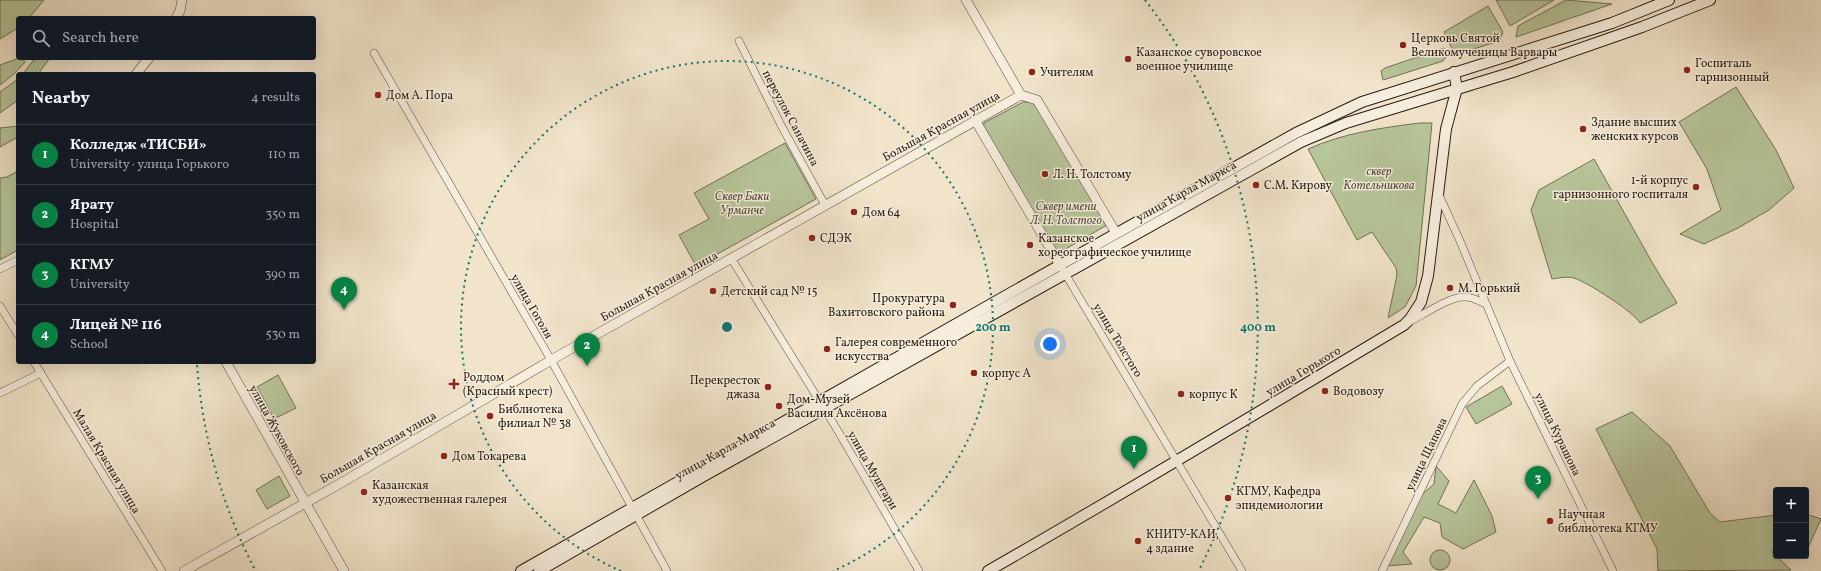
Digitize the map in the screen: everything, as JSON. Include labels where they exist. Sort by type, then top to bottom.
[{"type":"main road","name":"улица Карла Маркса","points":[[521,571],[633,512],[822,405],[1060,265],[1296,133],[1362,102],[1612,23],[1669,0]]},
{"type":"main road","name":"улица Карла Маркса","points":[[822,405],[1065,274],[1301,142],[1360,117],[1513,72],[1642,27],[1710,0]]},
{"type":"main road","name":"улица Горького","points":[[988,571],[1177,461],[1404,325],[1410,319],[1421,302],[1428,276],[1446,129],[1457,88],[1454,72]]},
{"type":"main road","name":"улица Карла Маркса","points":[[539,571],[633,512]]},
{"type":"street","points":[[177,16],[180,11],[182,0]]},
{"type":"street","points":[[966,0],[1022,95],[1037,100],[1116,233]]},
{"type":"street","name":"переулок Саначина","points":[[739,41],[782,127],[826,205]]},
{"type":"street","name":"улица Гоголя","points":[[374,54],[551,360],[633,512],[667,571]]},
{"type":"street","points":[[138,72],[147,60]]},
{"type":"street","name":"Большая Красная улица","points":[[184,571],[305,504],[551,360],[975,120],[1022,95]]},
{"type":"street","name":"улица Толстого","points":[[975,120],[1242,571]]},
{"type":"street","name":"улица Курашова","points":[[1438,193],[1460,241],[1510,361],[1613,571]]},
{"type":"street","name":"улица Муштари","points":[[731,258],[822,405],[919,571]]},
{"type":"street","points":[[0,269],[16,261]]},
{"type":"street","points":[[1404,325],[1455,298],[1473,298],[1486,304]]},
{"type":"street","points":[[0,306],[16,333]]},
{"type":"street","name":"улица Щапова","points":[[1382,571],[1462,404],[1477,386],[1510,361]]},
{"type":"street","name":"Малая Красная улица","points":[[35,364],[162,571]]},
{"type":"street","name":"улица Жуковского","points":[[227,364],[344,571]]},
{"type":"street","points":[[0,393],[41,373]]},
{"type":"green space","points":[[0,0],[44,0],[31,16],[16,16],[16,29],[0,39]]},
{"type":"green space","points":[[1496,0],[1554,0],[1510,26]]},
{"type":"green space","points":[[1566,0],[1612,4],[1516,37],[1518,26]]},
{"type":"green space","points":[[1488,6],[1503,32],[1499,41],[1455,55],[1444,32]]},
{"type":"green space","points":[[1444,48],[1446,57],[1443,61],[1383,80],[1381,71],[1385,68]]},
{"type":"green space","points":[[16,59],[24,60],[25,62],[14,74],[0,85],[0,65]]},
{"type":"green space","points":[[34,60],[48,60],[40,72],[24,72]]},
{"type":"green space","points":[[16,80],[16,101],[0,113],[0,92]]},
{"type":"green space","points":[[1736,87],[1776,150],[1794,188],[1769,210],[1738,228],[1704,244],[1680,234],[1721,210],[1707,169],[1679,122]]},
{"type":"green space","name":"Сквер имени Л. Н. Толстого","points":[[1023,102],[1032,102],[1038,109],[1107,225],[1057,254],[983,130],[984,123]]},
{"type":"green space","name":"сквер Котельникова","points":[[1420,123],[1432,123],[1416,286],[1405,307],[1388,318],[1397,275],[1396,268],[1372,232],[1357,240],[1308,149],[1349,135],[1376,129]]},
{"type":"green space","points":[[16,126],[16,138],[0,147],[0,128]]},
{"type":"green space","name":"Сквер Баки Урманче","points":[[785,143],[816,199],[696,266],[679,235],[709,219],[694,193]]},
{"type":"green space","points":[[1594,159],[1653,264],[1677,303],[1640,323],[1620,305],[1599,291],[1574,278],[1563,277],[1552,279],[1531,210],[1539,190]]},
{"type":"green space","points":[[16,172],[16,251],[0,260],[0,178],[7,177]]},
{"type":"green space","points":[[278,375],[296,408],[274,419],[257,387]]},
{"type":"green space","points":[[1502,386],[1512,404],[1476,424],[1466,407]]},
{"type":"green space","points":[[1632,412],[1670,446],[1710,513],[1720,522],[1773,515],[1773,559],[1779,559],[1791,570],[1658,571],[1657,549],[1596,429]]},
{"type":"green space","points":[[1436,466],[1449,481],[1438,504],[1456,513],[1474,480],[1492,516],[1496,532],[1463,549],[1442,537],[1440,523],[1424,517],[1403,552],[1412,564],[1386,566],[1417,499],[1434,484]]},
{"type":"green space","points":[[279,476],[290,496],[267,509],[256,490]]},
{"type":"green space","points":[[1809,515],[1821,519],[1809,545]]},
{"type":"green space","points":[[1440,550],[1447,553],[1450,560],[1447,567],[1440,570],[1433,567],[1430,560],[1433,553]]},
{"type":"place","name":"Церковь Святой Великомученицы Варвары","points":[[1403,45]]},
{"type":"place","name":"Казанское суворовское военное училище","points":[[1128,59]]},
{"type":"place","name":"Госпиталь гарнизонный","points":[[1687,70]]},
{"type":"place","name":"Учителям","points":[[1032,72]]},
{"type":"place","name":"Дом А. Пора","points":[[378,95]]},
{"type":"place","name":"Здание высших женских курсов","points":[[1583,129]]},
{"type":"place","name":"Л. Н. Толстому","points":[[1045,174]]},
{"type":"place","name":"С.М. Кирову","points":[[1256,185]]},
{"type":"place","name":"1-й корпус гарнизонного госпиталя","points":[[1696,187]]},
{"type":"place","name":"Дом 64","points":[[854,212]]},
{"type":"place","name":"СДЭК","points":[[812,238]]},
{"type":"place","name":"Казанское хореографическое училище","points":[[1030,245]]},
{"type":"place","name":"М. Горький","points":[[1450,288]]},
{"type":"place","name":"Детский сад № 15","points":[[713,291]]},
{"type":"place","name":"Прокуратура Вахитовского района","points":[[953,305]]},
{"type":"place","name":"Лицей № 116","points":[[344,310]]},
{"type":"place","name":"Галерея современного искусства","points":[[827,349]]},
{"type":"place","name":"Ярату","points":[[587,366]]},
{"type":"place","name":"корпус А","points":[[974,373]]},
{"type":"place","name":"Роддом (Красный крест)","points":[[454,384]]},
{"type":"place","name":"Перекресток джаза","points":[[768,387]]},
{"type":"place","name":"Водовозу","points":[[1325,391]]},
{"type":"place","name":"корпус К","points":[[1181,394]]},
{"type":"place","name":"Дом-Музей Василия Аксёнова","points":[[779,406]]},
{"type":"place","name":"Библиотека филиал № 38","points":[[490,416]]},
{"type":"place","name":"Дом Токарева","points":[[444,456]]},
{"type":"place","name":"Колледж «ТИСБИ»","points":[[1134,469]]},
{"type":"place","name":"Казанская художественная галерея","points":[[364,492]]},
{"type":"place","name":"КГМУ, Кафедра эпидемиологии","points":[[1228,498]]},
{"type":"place","name":"КГМУ","points":[[1538,499]]},
{"type":"place","name":"Научная библиотека КГМУ","points":[[1550,521]]},
{"type":"place","name":"КНИТУ-КАИ, 4 здание","points":[[1138,541]]}]
